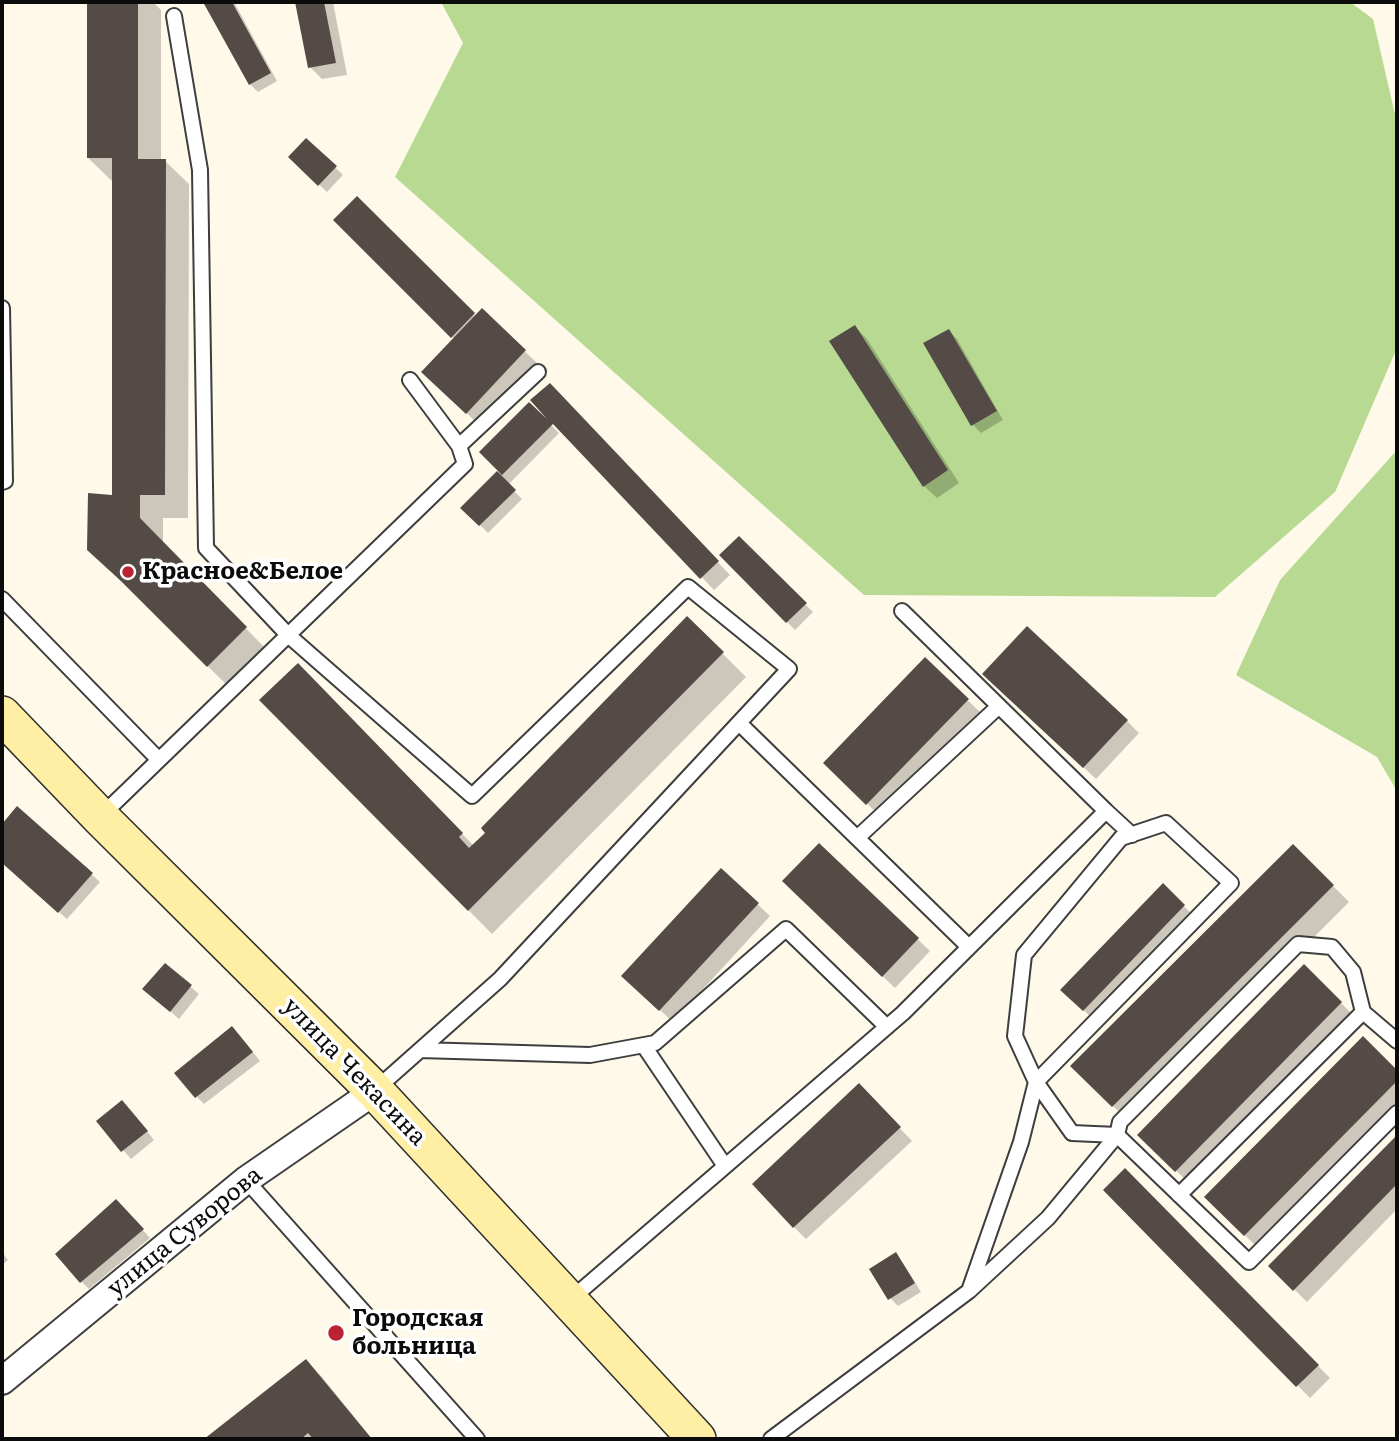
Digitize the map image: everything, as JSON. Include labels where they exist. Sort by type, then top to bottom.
[{"type":"street","name":"улица Чекасина","points":[[2,715],[100,817],[375,1091],[697,1439]]},
{"type":"street","name":"улица Суворова","points":[[2,1381],[246,1180],[375,1091]]},
{"type":"lane","points":[[174,16],[200,170],[206,548],[288,635],[472,796],[688,587],[789,669],[500,979],[375,1091]]},
{"type":"lane","points":[[2,309],[5,481],[2,482]]},
{"type":"lane","points":[[460,446],[538,372]]},
{"type":"lane","points":[[100,817],[465,464],[460,446],[410,380]]},
{"type":"lane","points":[[2,599],[159,760]]},
{"type":"lane","points":[[901,611],[1132,835]]},
{"type":"lane","points":[[857,838],[999,706]]},
{"type":"lane","points":[[739,723],[969,947]]},
{"type":"lane","points":[[569,1301],[887,1027],[1106,811]]},
{"type":"lane","points":[[969,1291],[1021,1142],[1036,1082],[1231,883],[1167,823],[1121,838],[1024,955],[1015,1036],[1036,1082],[1072,1132],[1117,1135],[1250,1262],[1397,1113]]},
{"type":"lane","points":[[420,1050],[590,1055],[655,1043],[786,929],[887,1027]]},
{"type":"lane","points":[[771,1439],[969,1291],[1048,1218],[1117,1135],[1120,1122],[1298,944],[1332,947],[1353,972],[1363,1012],[1397,1041]]},
{"type":"lane","points":[[1179,1195],[1363,1012]]},
{"type":"lane","points":[[644,1045],[725,1166]]},
{"type":"lane","points":[[246,1180],[472,1438]]},
{"type":"green space","points":[[441,2],[1350,2],[1373,19],[1397,123],[1397,348],[1335,492],[1215,597],[864,595],[395,177],[463,43]]},
{"type":"green space","points":[[1397,450],[1397,791],[1377,757],[1236,675],[1280,580]]},
{"type":"building","points":[[87,2],[138,2],[138,159],[166,159],[165,495],[140,495],[140,518],[247,627],[207,667],[87,550],[88,493],[112,495],[112,158],[87,158]]},
{"type":"building","points":[[203,2],[232,2],[271,73],[249,85]]},
{"type":"building","points":[[295,2],[324,2],[336,63],[308,68]]},
{"type":"building","points":[[306,138],[337,166],[318,186],[288,157]]},
{"type":"building","points":[[357,196],[475,313],[451,338],[333,220]]},
{"type":"building","points":[[482,308],[526,350],[466,414],[421,372]]},
{"type":"building","points":[[855,325],[948,470],[923,487],[829,341]]},
{"type":"building","points":[[949,329],[997,411],[971,426],[923,343]]},
{"type":"building","points":[[550,383],[719,561],[700,579],[553,424],[502,475],[479,452],[529,402],[547,419],[530,400]]},
{"type":"building","points":[[497,471],[516,490],[479,526],[460,508]]},
{"type":"building","points":[[739,536],[807,603],[786,623],[719,555]]},
{"type":"building","points":[[687,616],[724,652],[468,911],[259,700],[298,663],[463,833],[459,837],[469,848],[485,833],[481,828]]},
{"type":"building","points":[[1027,626],[1128,720],[1083,768],[982,674]]},
{"type":"building","points":[[925,657],[969,699],[866,805],[823,763]]},
{"type":"building","points":[[17,806],[93,873],[58,913],[2,863],[2,824]]},
{"type":"building","points":[[819,843],[919,938],[882,977],[782,881]]},
{"type":"building","points":[[1293,844],[1334,885],[1112,1107],[1070,1066]]},
{"type":"building","points":[[721,868],[759,903],[659,1011],[621,976]]},
{"type":"building","points":[[1163,883],[1185,905],[1083,1011],[1060,990]]},
{"type":"building","points":[[165,963],[192,985],[170,1012],[142,989]]},
{"type":"building","points":[[1304,964],[1342,1002],[1175,1172],[1137,1135]]},
{"type":"building","points":[[232,1026],[253,1052],[195,1098],[174,1073]]},
{"type":"building","points":[[1363,1036],[1397,1070],[1397,1081],[1244,1236],[1204,1197]]},
{"type":"building","points":[[859,1083],[901,1127],[793,1228],[752,1184]]},
{"type":"building","points":[[122,1100],[148,1131],[121,1152],[96,1121]]},
{"type":"building","points":[[1397,1135],[1397,1184],[1293,1291],[1268,1266]]},
{"type":"building","points":[[1125,1168],[1319,1365],[1296,1387],[1103,1190]]},
{"type":"building","points":[[116,1199],[144,1229],[80,1283],[55,1254]]},
{"type":"building","points":[[896,1252],[915,1283],[888,1300],[869,1269]]},
{"type":"building","points":[[306,1359],[372,1439],[313,1439],[308,1433],[301,1439],[204,1439]]},
{"type":"place","name":"Красное&Белое","points":[[128,572]]},
{"type":"place","name":"Городская больница","points":[[336,1333]]}]
